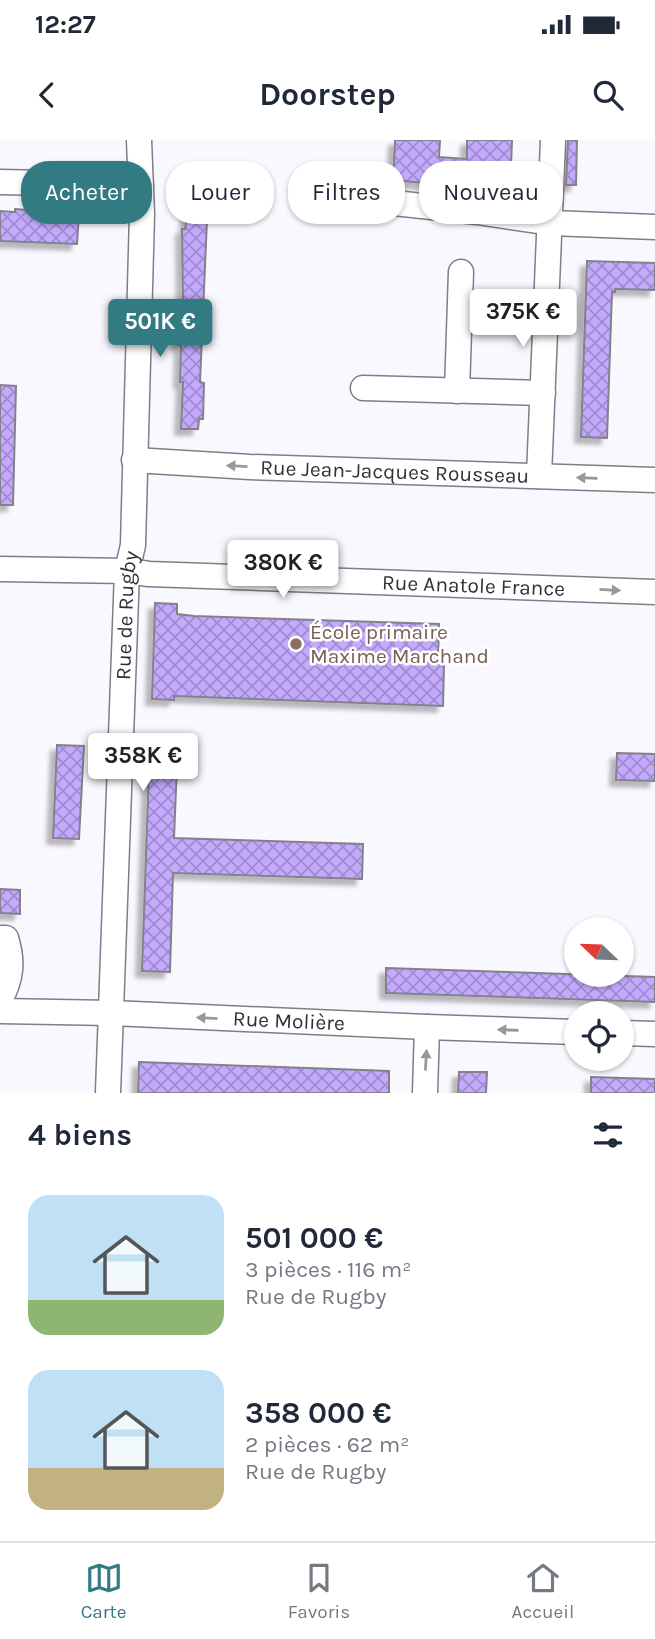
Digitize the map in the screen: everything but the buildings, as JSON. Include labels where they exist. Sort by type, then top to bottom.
[{"type":"street","name":"Rue de Rugby","points":[[139,140],[140,161]]},
{"type":"street","points":[[552,161],[553,140]]},
{"type":"street","points":[[0,182],[21,182]]},
{"type":"street","points":[[563,223],[655,227]]},
{"type":"street","name":"Rue de Rugby","points":[[108,1093],[127,571],[133,545],[142,224]]},
{"type":"street","points":[[539,476],[551,224]]},
{"type":"street","points":[[457,390],[461,272]]},
{"type":"street","points":[[363,388],[543,393]]},
{"type":"street","name":"Rue Jean-Jacques Rousseau","points":[[134,460],[250,467],[655,480]]},
{"type":"street","name":"Rue Anatole France","points":[[0,569],[127,571],[149,574],[655,592]]},
{"type":"street","points":[[0,938],[6,938],[12,956],[12,968],[0,1000]]},
{"type":"street","name":"Rue Molière","points":[[0,1011],[564,1032]]},
{"type":"street","points":[[425,1093],[428,1027]]},
{"type":"street","points":[[634,1033],[655,1034]]},
{"type":"place","name":"École primaire Maxime Marchand","points":[[296,644]]}]
